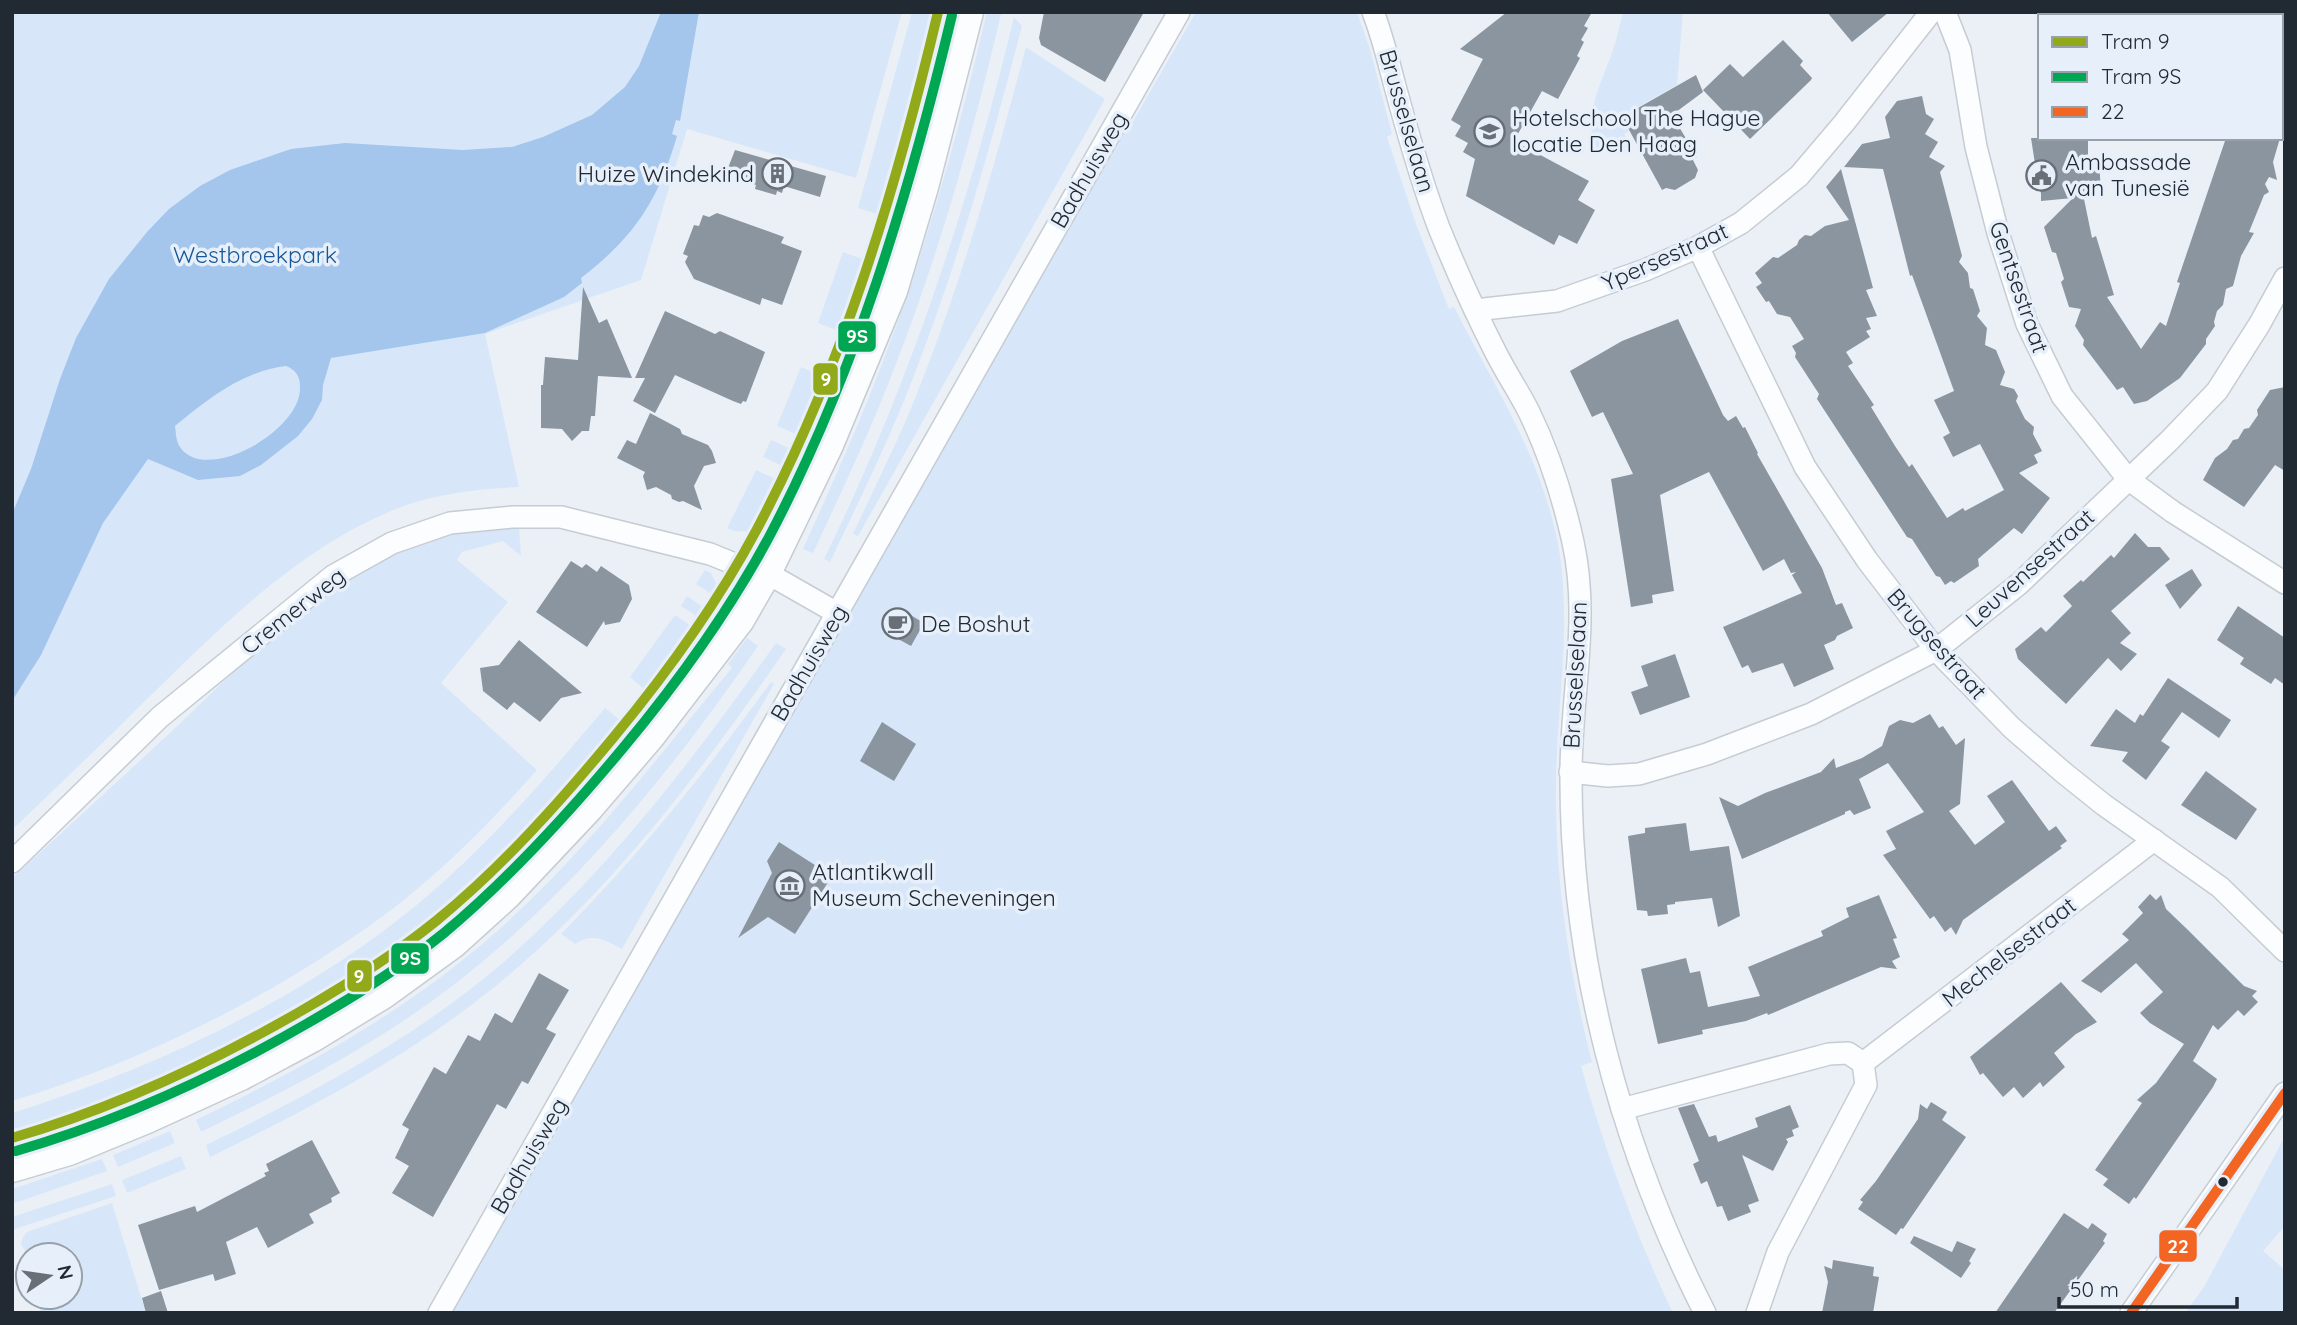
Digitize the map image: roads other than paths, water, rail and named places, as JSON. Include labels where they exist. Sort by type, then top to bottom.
[{"type":"main road","points":[[12,1168],[69,1151],[241,1076],[312,1038],[384,994],[453,944],[547,854],[650,737],[740,620],[767,573],[829,445],[893,291],[924,187],[969,12]]},
{"type":"street","name":"Badhuisweg","points":[[439,1313],[1179,12]]},
{"type":"street","name":"Brusselselaan","points":[[1373,12],[1408,136],[1439,226],[1475,310],[1547,452],[1574,544],[1582,626],[1570,772],[1576,887],[1583,944],[1604,1049],[1622,1109],[1665,1228],[1705,1313]]},
{"type":"street","name":"Ypersestraat","points":[[1475,310],[1557,301],[1645,270],[1698,247],[1741,223],[1799,176],[1844,124],[1931,12]]},
{"type":"street","name":"Gentsestraat","points":[[1945,12],[1960,50],[1979,159],[1998,233],[2027,324],[2062,396],[2099,446],[2128,479],[2173,512],[2285,583]]},
{"type":"street","name":"Brugsestraat","points":[[1698,247],[1805,467],[1867,561],[1936,650],[2012,728],[2084,789],[2220,887],[2285,951]]},
{"type":"street","name":"Leuvensestraat","points":[[1570,772],[1608,776],[1639,774],[1707,754],[1811,714],[1936,650],[2019,584],[2169,441],[2217,391],[2285,278]]},
{"type":"street","name":"Cremerweg","points":[[12,862],[171,709],[333,576],[392,543],[450,523],[512,517],[561,517],[710,554],[752,571],[767,573],[837,613]]},
{"type":"street","name":"Mechelsestraat","points":[[1863,1063],[2154,840]]},
{"type":"street","points":[[1622,1109],[1829,1054],[1848,1054],[1863,1063],[1866,1085],[1778,1252],[1757,1313]]},
{"type":"street","points":[[2131,1313],[2285,1093]]},
{"type":"water","points":[[661,12],[699,12],[680,121],[676,120],[672,134],[677,136],[662,180],[630,232],[581,278],[582,283],[564,297],[485,333],[331,358],[323,385],[322,400],[312,419],[298,436],[261,465],[240,476],[198,480],[148,459],[103,523],[41,655],[12,701],[12,514],[31,469],[76,338],[109,279],[169,209],[200,186],[230,170],[291,149],[345,143],[463,150],[512,147],[543,137],[592,115],[625,87],[639,66]],"holes":[[[286,366],[297,374],[300,387],[296,404],[286,420],[270,435],[250,448],[210,460],[192,457],[180,447],[175,426],[200,406],[241,380]]]},
{"type":"tram line","name":"9","points":[[12,1138],[88,1113],[196,1067],[301,1011],[370,969],[436,921],[484,879],[551,810],[613,738],[672,663],[708,611],[742,557],[788,468],[816,405],[864,276],[904,145],[938,12]]},
{"type":"tram line","name":"9S","points":[[16,1151],[92,1126],[166,1096],[238,1062],[378,981],[444,933],[492,890],[560,821],[623,748],[683,672],[719,620],[769,537],[800,475],[828,412],[877,282],[917,149],[952,15]]},
{"type":"place","name":"Hotelschool The Hague locatie Den Haag","points":[[1489,131]]},
{"type":"place","name":"Huize Windekind","points":[[777,174]]},
{"type":"place","name":"Ambassade van Tunesië","points":[[2042,175]]},
{"type":"place","name":"De Boshut","points":[[898,624]]},
{"type":"place","name":"Atlantikwall Museum Scheveningen","points":[[789,885]]},
{"type":"park label","name":"Westbroekpark","points":[[255,255]]}]
